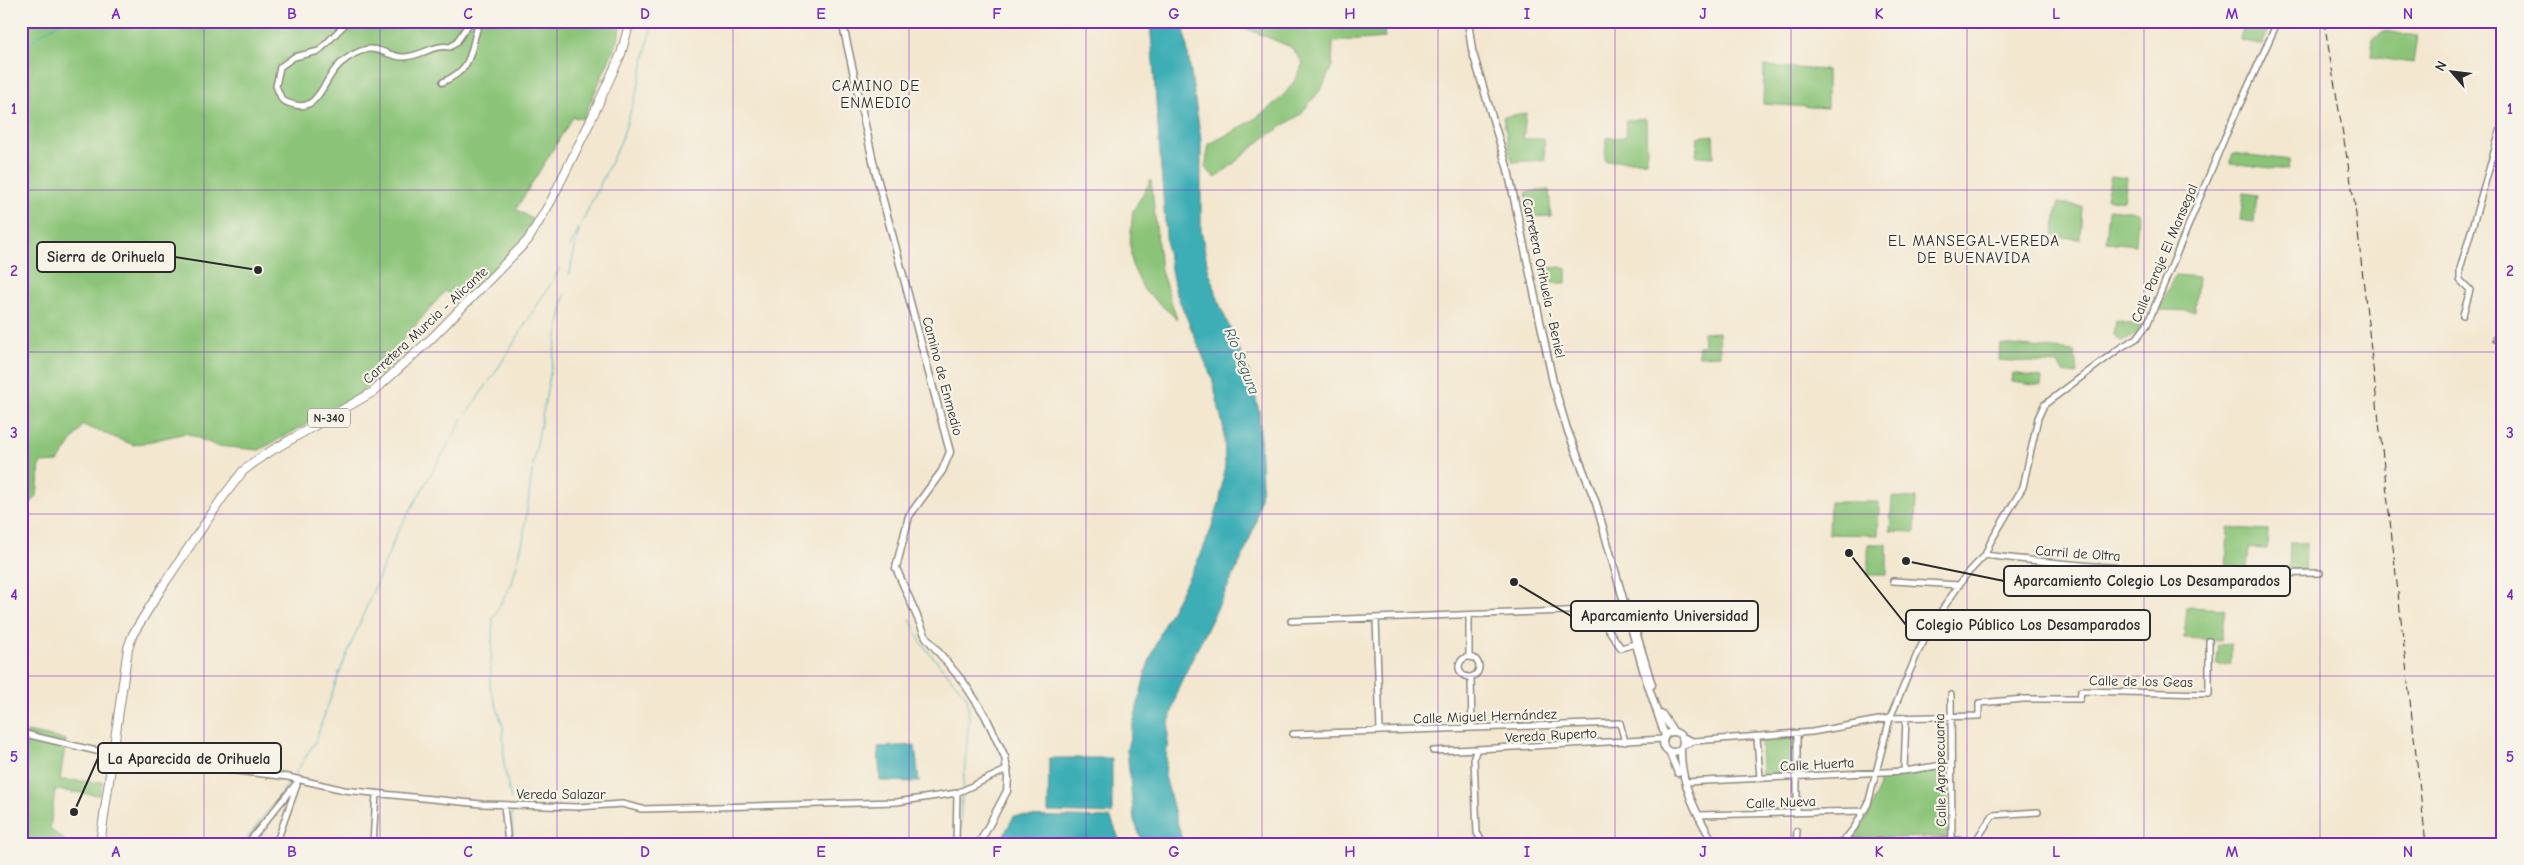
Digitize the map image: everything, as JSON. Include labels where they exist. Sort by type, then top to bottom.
[{"type":"highway","name":"Carretera Murcia - Alicante","points":[[100,844],[123,670],[133,634],[222,497],[243,471],[254,461],[357,403],[383,383],[522,248],[542,218],[590,122],[621,54],[630,21]]},
{"type":"main road","name":"Camino de Enmedio","points":[[842,21],[875,170],[950,452],[942,471],[909,516],[896,568],[926,637],[964,683],[985,714],[1002,746],[1008,769],[1008,785],[1005,798],[979,844]]},
{"type":"main road","name":"Carretera Orihuela - Beniel","points":[[1468,21],[1472,50],[1508,170],[1553,382],[1606,536],[1662,714],[1673,731],[1679,735]]},
{"type":"main road","name":"Carretera Orihuela - Beniel","points":[[1606,536],[1635,644],[1664,737]]},
{"type":"main road","points":[[1707,842],[1690,808],[1669,751],[1665,747],[1664,737],[1671,732],[1679,735],[1682,747],[1681,767],[1685,782],[1698,816],[1714,844]]},
{"type":"main road","points":[[1669,751],[1675,752],[1682,747]]},
{"type":"street","points":[[348,21],[319,51],[294,57],[280,68],[276,86],[282,100],[300,106],[315,100],[322,92],[334,70],[343,61],[364,50],[375,50],[401,57],[436,47],[450,47],[456,43],[470,22],[476,21],[478,26],[469,62],[455,75],[443,82]]},
{"type":"street","name":"Calle Paraje El Mansegal","points":[[1843,842],[1864,811],[1878,772],[1890,718],[1918,652],[1937,617],[1959,585],[1985,555],[2023,487],[2038,418],[2044,405],[2120,348],[2137,338],[2147,325],[2222,144],[2278,21]]},
{"type":"street","points":[[2463,315],[2470,290],[2460,280],[2460,269],[2503,121]]},
{"type":"street","name":"Carril de Oltra","points":[[1985,555],[2098,566],[2276,574],[2320,573]]},
{"type":"street","points":[[1893,581],[1959,585]]},
{"type":"street","points":[[1291,622],[1595,610],[1621,648],[1635,644]]},
{"type":"street","points":[[1469,616],[1469,657]]},
{"type":"street","points":[[1376,619],[1380,731]]},
{"type":"street","name":"Calle de los Geas","points":[[1694,741],[1797,734],[1890,718],[1979,716],[1979,703],[2080,700],[2081,691],[2208,694],[2209,641]]},
{"type":"street","points":[[1469,657],[1476,659],[1479,664],[1477,674],[1471,677],[1464,675],[1460,667],[1461,661],[1469,657]]},
{"type":"street","points":[[1471,677],[1472,728]]},
{"type":"street","name":"Calle Agropecuaria","points":[[1951,695],[1949,717],[1952,842]]},
{"type":"street","points":[[1904,771],[1906,717]]},
{"type":"street","name":"Calle Miguel Hernández","points":[[1293,734],[1620,723],[1625,742]]},
{"type":"street","name":"Vereda Salazar","points":[[21,733],[126,758],[299,780],[344,790],[504,805],[578,808],[622,804],[642,810],[897,802],[957,792],[1008,769]]},
{"type":"street","points":[[1797,734],[1797,812]]},
{"type":"street","points":[[1679,735],[1694,741]]},
{"type":"street","points":[[1625,742],[1664,737]]},
{"type":"street","points":[[1758,737],[1760,778]]},
{"type":"street","points":[[1682,747],[1694,741]]},
{"type":"street","name":"Vereda Ruperto","points":[[1433,751],[1625,742]]},
{"type":"street","points":[[1477,750],[1474,757],[1477,833],[1484,844]]},
{"type":"street","name":"Calle Huerta","points":[[1685,782],[1904,771],[1950,764]]},
{"type":"street","points":[[247,844],[299,780]]},
{"type":"street","points":[[276,844],[299,780]]},
{"type":"street","points":[[956,844],[957,792]]},
{"type":"street","points":[[373,844],[376,793]]},
{"type":"street","points":[[504,805],[508,844]]},
{"type":"street","name":"Calle Nueva","points":[[1698,816],[1864,811]]},
{"type":"street","points":[[1744,844],[1952,842],[1976,840],[1993,815],[2038,812]]},
{"type":"street","points":[[1796,843],[1797,831]]},
{"type":"green space","points":[[21,21],[621,21],[618,40],[583,119],[573,117],[516,209],[535,221],[517,248],[459,303],[445,291],[401,342],[409,350],[354,399],[259,450],[217,446],[186,433],[134,445],[83,425],[58,462],[40,463],[37,496],[21,514]]},
{"type":"green space","points":[[1199,21],[1383,21],[1385,38],[1333,42],[1332,66],[1322,88],[1300,115],[1264,138],[1216,178],[1205,168],[1209,144],[1251,121],[1277,102],[1288,90],[1303,63],[1291,47],[1250,30]]},
{"type":"green space","points":[[2243,23],[2270,27],[2262,45],[2240,40]]},
{"type":"green space","points":[[2384,31],[2417,36],[2413,63],[2371,57],[2373,38]]},
{"type":"green space","points":[[1764,66],[1827,70],[1827,108],[1763,104]]},
{"type":"green space","points":[[1526,113],[1523,139],[1544,139],[1545,160],[1512,162],[1503,117]]},
{"type":"green space","points":[[1646,119],[1647,161],[1605,161],[1606,138],[1626,137],[1626,120]]},
{"type":"green space","points":[[1713,135],[1714,157],[1696,156],[1698,137]]},
{"type":"green space","points":[[2233,153],[2290,160],[2287,170],[2230,163]]},
{"type":"green space","points":[[2111,176],[2127,178],[2124,201],[2106,198]]},
{"type":"green space","points":[[1151,180],[1161,271],[1177,319],[1144,290],[1132,265],[1130,242],[1133,211]]},
{"type":"green space","points":[[1549,190],[1551,216],[1529,217],[1526,192]]},
{"type":"green space","points":[[2244,193],[2257,195],[2254,222],[2240,220]]},
{"type":"green space","points":[[2058,203],[2082,206],[2080,239],[2053,236]]},
{"type":"green space","points":[[2109,209],[2138,212],[2136,245],[2106,242]]},
{"type":"green space","points":[[1566,267],[1566,283],[1543,283],[1541,268]]},
{"type":"green space","points":[[2175,275],[2198,277],[2195,311],[2159,310]]},
{"type":"green space","points":[[2116,320],[2142,326],[2133,336],[2122,342],[2114,335]]},
{"type":"green space","points":[[1719,332],[1720,355],[1699,356],[1698,346],[1704,346],[1703,333]]},
{"type":"green space","points":[[2000,344],[2075,351],[2077,375],[2063,372],[2058,364],[1999,360]]},
{"type":"green space","points":[[2013,373],[2042,378],[2041,386],[2012,382]]},
{"type":"green space","points":[[1892,497],[1916,498],[1915,532],[1890,531]]},
{"type":"green space","points":[[1830,502],[1879,502],[1878,535],[1829,534]]},
{"type":"green space","points":[[2228,528],[2268,530],[2267,549],[2249,548],[2247,569],[2226,569]]},
{"type":"green space","points":[[2290,543],[2306,543],[2305,570],[2289,569]]},
{"type":"green space","points":[[1868,544],[1887,544],[1887,575],[1868,575]]},
{"type":"green space","points":[[2187,607],[2225,609],[2221,640],[2184,638]]},
{"type":"green space","points":[[2231,644],[2231,664],[2217,665],[2218,645]]},
{"type":"green space","points":[[27,732],[66,740],[60,780],[102,782],[99,795],[55,790],[50,829],[69,844],[21,844],[21,780]]},
{"type":"green space","points":[[1792,739],[1794,774],[1762,776],[1761,741]]},
{"type":"green space","points":[[1947,770],[1948,837],[1851,839],[1862,826],[1870,811],[1880,779]]},
{"type":"water","name":"Río Segura","points":[[1150,21],[1183,21],[1201,140],[1201,230],[1208,268],[1221,308],[1249,372],[1259,411],[1262,485],[1256,522],[1244,554],[1179,686],[1169,723],[1165,776],[1183,844],[1143,844],[1134,820],[1127,749],[1147,667],[1165,622],[1201,554],[1220,500],[1225,465],[1224,430],[1212,378],[1175,290],[1167,249]]},
{"type":"water","points":[[915,745],[919,782],[880,781],[878,747]]},
{"type":"water","points":[[1049,758],[1112,758],[1112,814],[1048,812]]},
{"type":"water","points":[[1014,816],[1111,818],[1121,844],[999,844]]},
{"type":"waterway","points":[[21,57],[36,37],[63,21]]},
{"type":"waterway","points":[[570,247],[621,141],[638,88],[652,24]]},
{"type":"waterway","points":[[569,275],[579,230]]},
{"type":"waterway","points":[[467,413],[495,373],[561,267]]},
{"type":"waterway","points":[[511,800],[504,765],[503,726],[490,687],[493,618],[512,583],[523,540],[533,465],[565,294]]},
{"type":"waterway","points":[[295,774],[315,742],[340,671],[397,533],[463,419]]},
{"type":"waterway","points":[[910,619],[922,644],[967,697],[969,717],[963,787]]},
{"type":"waterway","points":[[243,844],[289,783]]},
{"type":"waterway","points":[[959,844],[962,795]]},
{"type":"waterway","points":[[512,809],[513,844]]},
{"type":"railway","points":[[2324,21],[2355,206],[2426,844]]},
{"type":"place","name":"Sierra de Orihuela","points":[[258,270]]},
{"type":"place","name":"Colegio Público Los Desamparados","points":[[1849,553]]},
{"type":"place","name":"Aparcamiento Colegio Los Desamparados","points":[[1906,561]]},
{"type":"place","name":"Aparcamiento Universidad","points":[[1514,582]]},
{"type":"place","name":"La Aparecida de Orihuela","points":[[74,812]]},
{"type":"district","name":"CAMINO DE ENMEDIO","points":[[876,94]]},
{"type":"district","name":"EL MANSEGAL-VEREDA DE BUENAVIDA","points":[[1974,250]]}]
